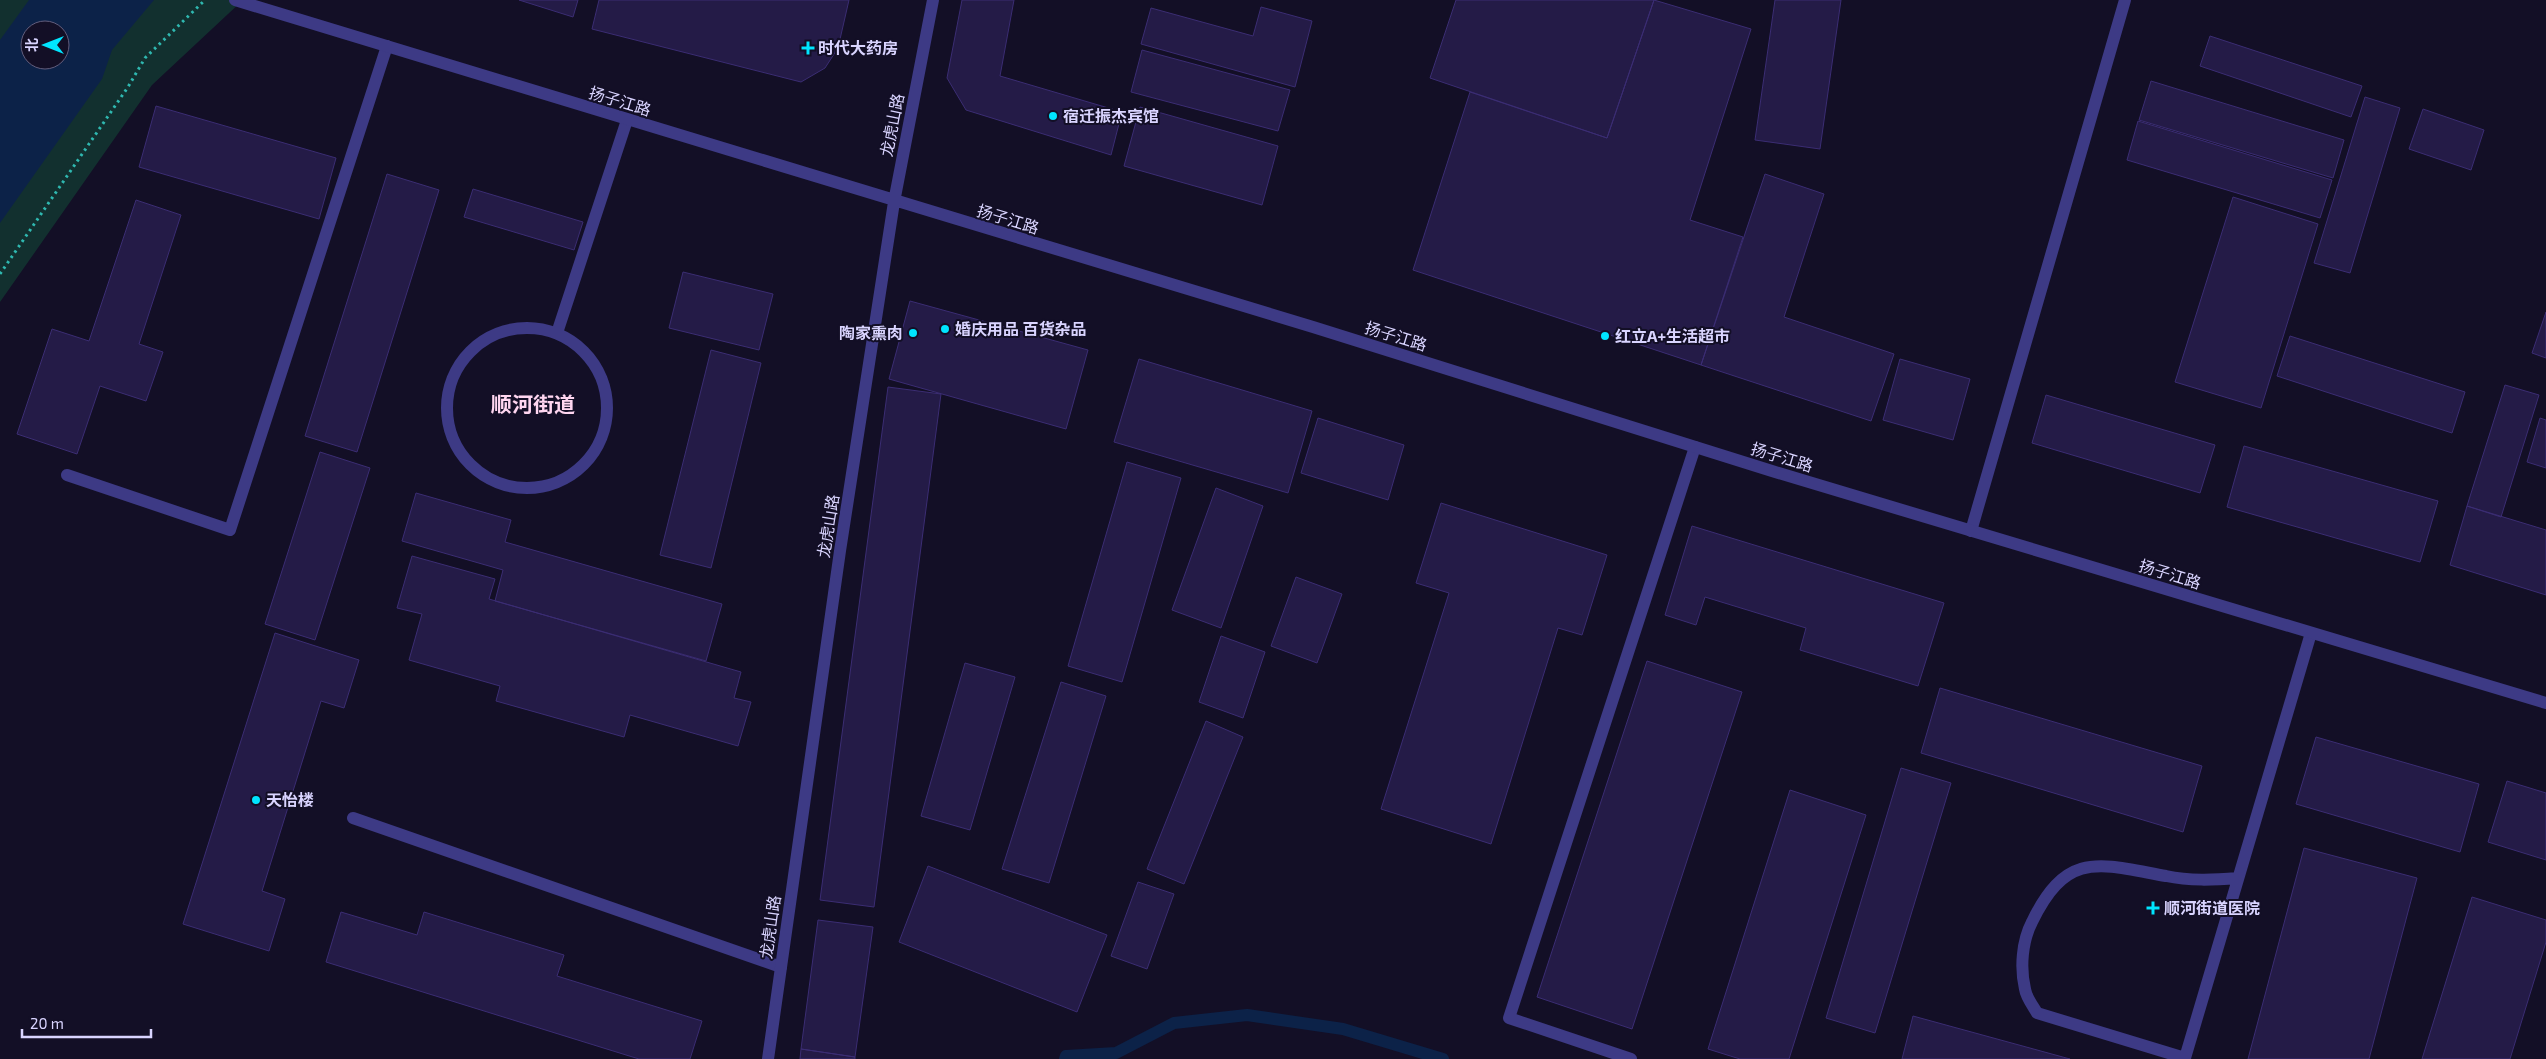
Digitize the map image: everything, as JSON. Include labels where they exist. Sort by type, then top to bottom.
[{"type":"street","name":"扬子江路","points":[[236,0],[894,202],[1313,327],[1695,447],[2546,704]]},
{"type":"street","name":"龙虎山路","points":[[768,1059],[894,202],[933,0]]},
{"type":"street","points":[[1971,531],[2125,0]]},
{"type":"street","points":[[67,475],[230,530],[387,46]]},
{"type":"street","points":[[557,332],[627,120]]},
{"type":"street","points":[[530,327],[557,332],[579,346],[596,366],[606,390],[607,416],[601,442],[586,464],[566,480],[541,488],[515,488],[489,480],[468,464],[453,441],[446,414],[449,387],[452,379],[460,362],[478,343],[503,330],[530,327]]},
{"type":"street","points":[[1631,1059],[1509,1018],[1695,447]]},
{"type":"street","points":[[2238,878],[2200,881],[2118,866],[2088,866],[2059,881],[2041,903],[2025,935],[2025,990],[2037,1013],[2185,1058],[2238,878],[2310,633]]},
{"type":"street","points":[[353,818],[781,967]]},
{"type":"path","points":[[0,274],[128,87],[145,58],[205,0]]},
{"type":"green space","points":[[0,0],[243,0],[152,85],[0,302]]},
{"type":"water","points":[[29,0],[154,0],[112,50],[102,79],[0,223],[0,40]]},
{"type":"building","points":[[519,0],[578,0],[573,17]]},
{"type":"building","points":[[599,0],[849,0],[838,48],[825,68],[801,82],[592,29]]},
{"type":"building","points":[[962,0],[1014,0],[1000,76],[1122,112],[1111,155],[966,110],[947,78]]},
{"type":"building","points":[[1456,0],[1654,0],[1607,138],[1430,78]]},
{"type":"building","points":[[1654,0],[1751,29],[1690,220],[1743,237],[1701,365],[1413,270],[1470,92],[1607,138]]},
{"type":"building","points":[[1775,0],[1841,0],[1820,149],[1755,140]]},
{"type":"building","points":[[1261,7],[1312,21],[1295,87],[1141,44],[1151,8],[1253,36]]},
{"type":"building","points":[[2210,36],[2362,86],[2351,117],[2200,66]]},
{"type":"building","points":[[1142,50],[1290,90],[1278,131],[1131,92]]},
{"type":"building","points":[[2151,81],[2344,140],[2333,178],[2139,120]]},
{"type":"building","points":[[2365,97],[2400,108],[2350,273],[2314,263]]},
{"type":"building","points":[[156,106],[336,158],[319,219],[139,167]]},
{"type":"building","points":[[1140,107],[1278,146],[1262,205],[1124,166]]},
{"type":"building","points":[[2423,109],[2484,130],[2471,170],[2409,149]]},
{"type":"building","points":[[2138,121],[2332,180],[2320,218],[2127,160]]},
{"type":"building","points":[[387,174],[439,190],[357,452],[305,436]]},
{"type":"building","points":[[1765,174],[1824,194],[1784,317],[1894,354],[1871,421],[1701,365]]},
{"type":"building","points":[[473,189],[583,222],[574,250],[464,217]]},
{"type":"building","points":[[2233,197],[2318,224],[2261,408],[2175,382]]},
{"type":"building","points":[[136,200],[181,215],[139,344],[163,352],[146,401],[100,386],[77,454],[17,434],[52,329],[89,341]]},
{"type":"building","points":[[683,272],[773,294],[759,350],[669,328]]},
{"type":"building","points":[[910,301],[1088,350],[1066,429],[889,379]]},
{"type":"building","points":[[2546,312],[2546,358],[2532,353]]},
{"type":"building","points":[[2290,336],[2465,392],[2452,433],[2277,376]]},
{"type":"building","points":[[711,350],[761,363],[711,568],[660,555]]},
{"type":"building","points":[[1139,359],[1312,411],[1288,493],[1114,442]]},
{"type":"building","points":[[1900,359],[1970,379],[1953,440],[1883,420]]},
{"type":"building","points":[[2505,385],[2539,395],[2501,517],[2467,506]]},
{"type":"building","points":[[888,387],[941,394],[874,907],[820,900]]},
{"type":"building","points":[[2046,395],[2215,445],[2200,493],[2032,443]]},
{"type":"building","points":[[1318,418],[1404,445],[1388,500],[1301,473]]},
{"type":"building","points":[[2540,418],[2546,420],[2546,468],[2527,462]]},
{"type":"building","points":[[2244,446],[2438,501],[2420,562],[2227,507]]},
{"type":"building","points":[[320,452],[370,468],[315,640],[265,624]]},
{"type":"building","points":[[1127,462],[1181,478],[1122,682],[1068,666]]},
{"type":"building","points":[[1216,488],[1263,506],[1221,628],[1172,610]]},
{"type":"building","points":[[416,493],[511,520],[505,542],[722,604],[706,661],[495,601],[503,570],[402,541]]},
{"type":"building","points":[[1441,503],[1607,555],[1582,635],[1558,628],[1491,844],[1381,809],[1449,593],[1416,583]]},
{"type":"building","points":[[2467,506],[2546,530],[2546,595],[2450,565]]},
{"type":"building","points":[[1692,526],[1944,603],[1918,686],[1800,650],[1806,628],[1705,597],[1696,625],[1665,615]]},
{"type":"building","points":[[412,556],[495,579],[489,599],[741,672],[734,698],[751,702],[738,746],[630,715],[624,737],[496,701],[500,686],[409,660],[422,614],[397,608]]},
{"type":"building","points":[[1296,577],[1342,594],[1317,663],[1271,646]]},
{"type":"building","name":"天怡楼","points":[[275,633],[359,660],[344,708],[321,701],[262,891],[285,899],[269,951],[183,924]]},
{"type":"building","points":[[1221,636],[1265,652],[1243,718],[1199,702]]},
{"type":"building","points":[[1647,661],[1742,692],[1632,1029],[1537,997]]},
{"type":"building","points":[[965,663],[1015,677],[970,830],[921,816]]},
{"type":"building","points":[[1061,682],[1106,696],[1049,883],[1002,869]]},
{"type":"building","points":[[1940,688],[2202,766],[2183,832],[1921,753]]},
{"type":"building","points":[[1206,721],[1243,737],[1184,884],[1147,869]]},
{"type":"building","points":[[2316,737],[2479,784],[2460,852],[2296,804]]},
{"type":"building","points":[[1901,768],[1951,783],[1875,1033],[1826,1018]]},
{"type":"building","points":[[2507,781],[2546,793],[2546,860],[2488,842]]},
{"type":"building","points":[[1790,790],[1866,815],[1789,1059],[1740,1059],[1708,1049]]},
{"type":"building","points":[[2304,848],[2417,878],[2369,1059],[2248,1059]]},
{"type":"building","points":[[928,866],[1107,935],[1077,1012],[899,942]]},
{"type":"building","points":[[1138,882],[1174,894],[1147,969],[1111,956]]},
{"type":"building","points":[[2472,897],[2546,920],[2546,942],[2510,1059],[2422,1059]]},
{"type":"building","points":[[341,912],[417,935],[424,912],[564,955],[557,976],[702,1021],[690,1059],[639,1059],[326,962]]},
{"type":"building","points":[[818,920],[873,927],[855,1057],[801,1049]]},
{"type":"building","points":[[1913,1016],[2070,1059],[1902,1059]]},
{"type":"building","points":[[801,1049],[855,1057],[855,1059],[800,1059]]},
{"type":"waterway","points":[[1065,1059],[1066,1056],[1116,1053],[1174,1023],[1247,1015],[1343,1029],[1443,1059]]},
{"type":"place","name":"时代大药房","points":[[808,48]]},
{"type":"place","name":"宿迁振杰宾馆","points":[[1053,116]]},
{"type":"place","name":"婚庆用品 百货杂品","points":[[945,329]]},
{"type":"place","name":"陶家熏肉","points":[[913,333]]},
{"type":"place","name":"红立A+生活超市","points":[[1605,336]]},
{"type":"place","name":"天怡楼","points":[[256,800]]},
{"type":"place","name":"顺河街道医院","points":[[2153,908]]},
{"type":"district","name":"顺河街道","points":[[533,405]]}]
